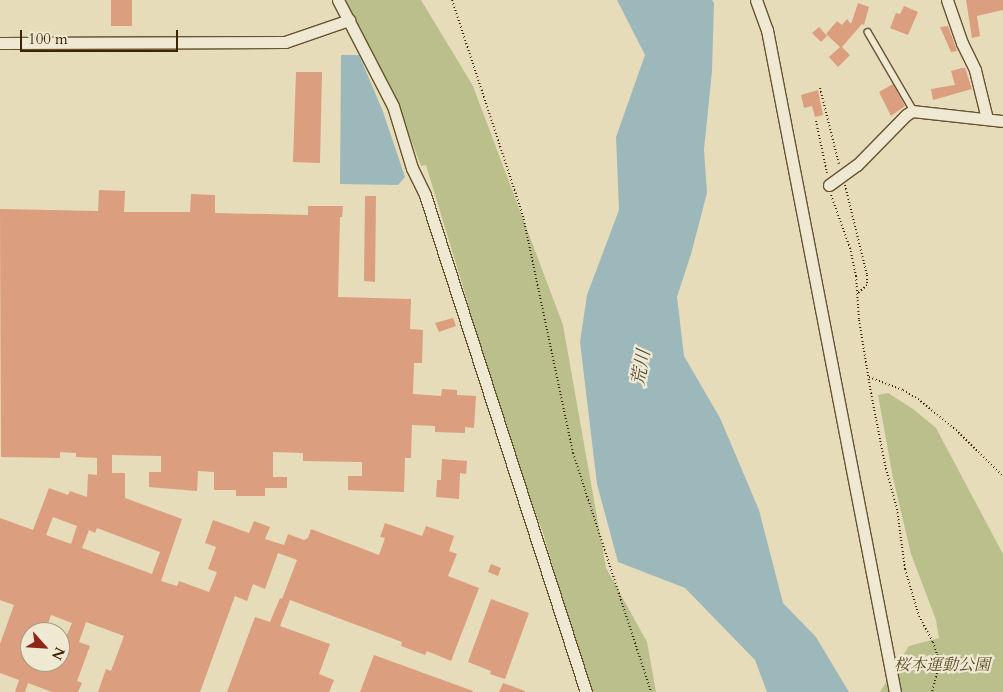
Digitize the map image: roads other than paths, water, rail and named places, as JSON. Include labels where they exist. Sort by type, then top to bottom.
[{"type":"street","points":[[338,0],[392,106],[412,168],[425,195],[586,692]]},
{"type":"street","points":[[756,0],[767,30],[895,692]]},
{"type":"street","points":[[947,0],[962,43],[975,70],[986,119]]},
{"type":"street","points":[[0,43],[286,42],[349,20]]},
{"type":"street","points":[[829,185],[857,165],[906,114],[914,111],[1003,121]]},
{"type":"lane","points":[[868,32],[914,111]]},
{"type":"water","name":"荒川","points":[[617,0],[712,0],[714,3],[712,71],[704,150],[707,193],[691,254],[677,297],[684,356],[720,418],[759,510],[783,603],[816,637],[849,692],[767,692],[755,660],[685,588],[618,562],[597,484],[580,342],[587,295],[619,210],[616,137],[645,55]]},
{"type":"water","points":[[341,55],[359,55],[382,109],[405,177],[398,185],[340,184]]},
{"type":"park label","name":"桜本運動公園","points":[[942,665]]}]
